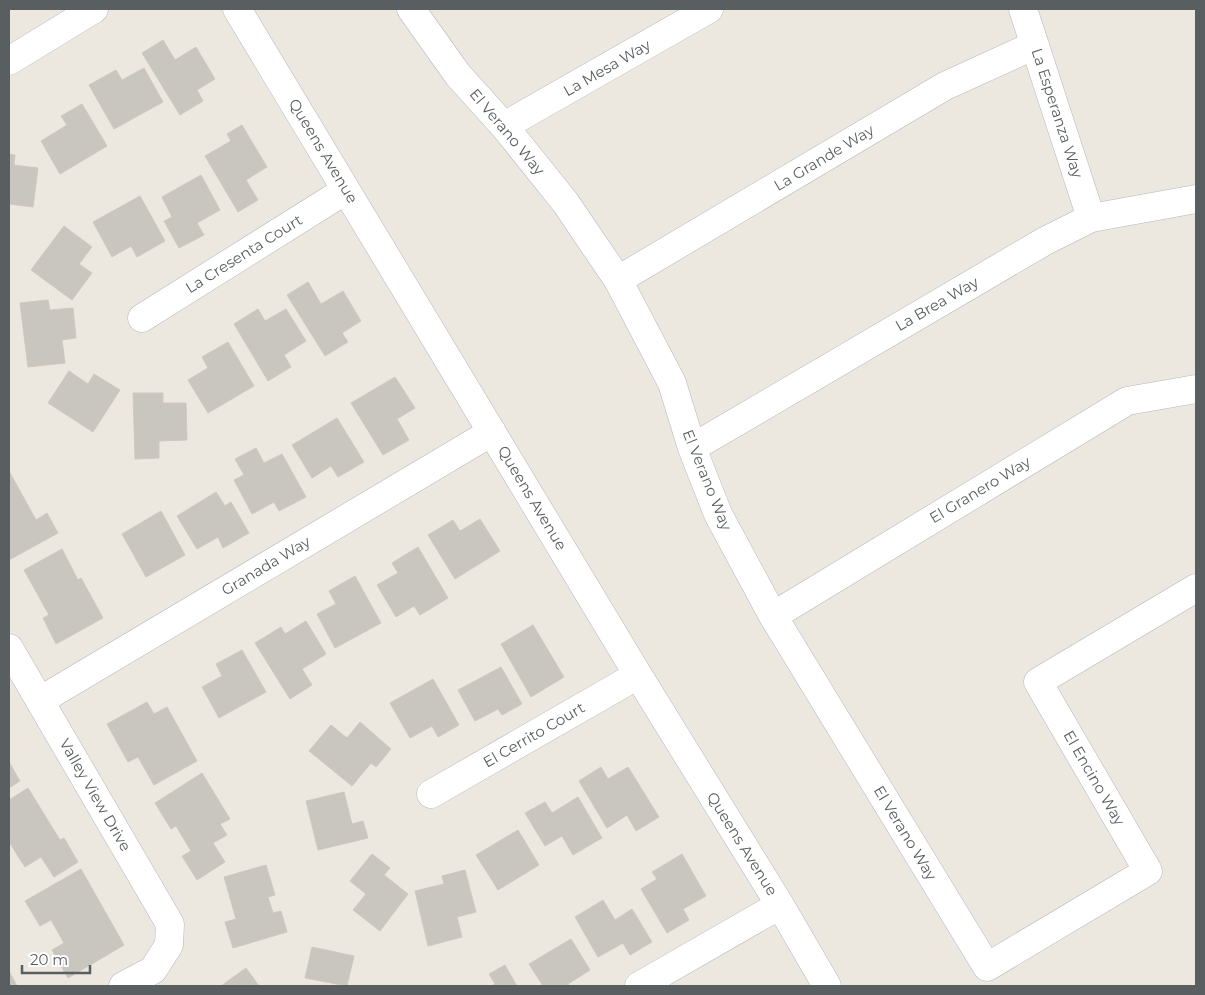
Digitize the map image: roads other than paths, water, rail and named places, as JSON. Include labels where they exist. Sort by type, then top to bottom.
[{"type":"street","points":[[9,60],[94,9]]},
{"type":"street","name":"Queens Avenue","points":[[237,9],[638,675],[780,905],[827,986]]},
{"type":"street","name":"El Verano Way","points":[[411,9],[458,75],[504,126],[565,202],[618,280],[672,383],[692,448],[718,514],[774,616],[987,967]]},
{"type":"street","name":"La Mesa Way","points":[[504,126],[709,9]]},
{"type":"street","name":"La Esperanza Way","points":[[1023,9],[1091,218]]},
{"type":"street","name":"La Grande Way","points":[[618,280],[945,86],[1035,45]]},
{"type":"street","name":"La Cresenta Court","points":[[142,318],[346,190]]},
{"type":"street","name":"La Brea Way","points":[[692,448],[1045,241],[1091,218],[1196,199]]},
{"type":"street","name":"El Granero Way","points":[[774,616],[1127,401],[1196,389]]},
{"type":"street","name":"Granada Way","points":[[40,700],[492,432]]},
{"type":"street","name":"El Encino Way","points":[[987,967],[1148,871],[1038,682],[1196,588]]},
{"type":"street","name":"Valley View Drive","points":[[9,648],[170,924],[169,945],[153,970],[123,986]]},
{"type":"street","name":"El Cerrito Court","points":[[431,794],[638,675]]},
{"type":"street","points":[[639,986],[780,905]]}]
